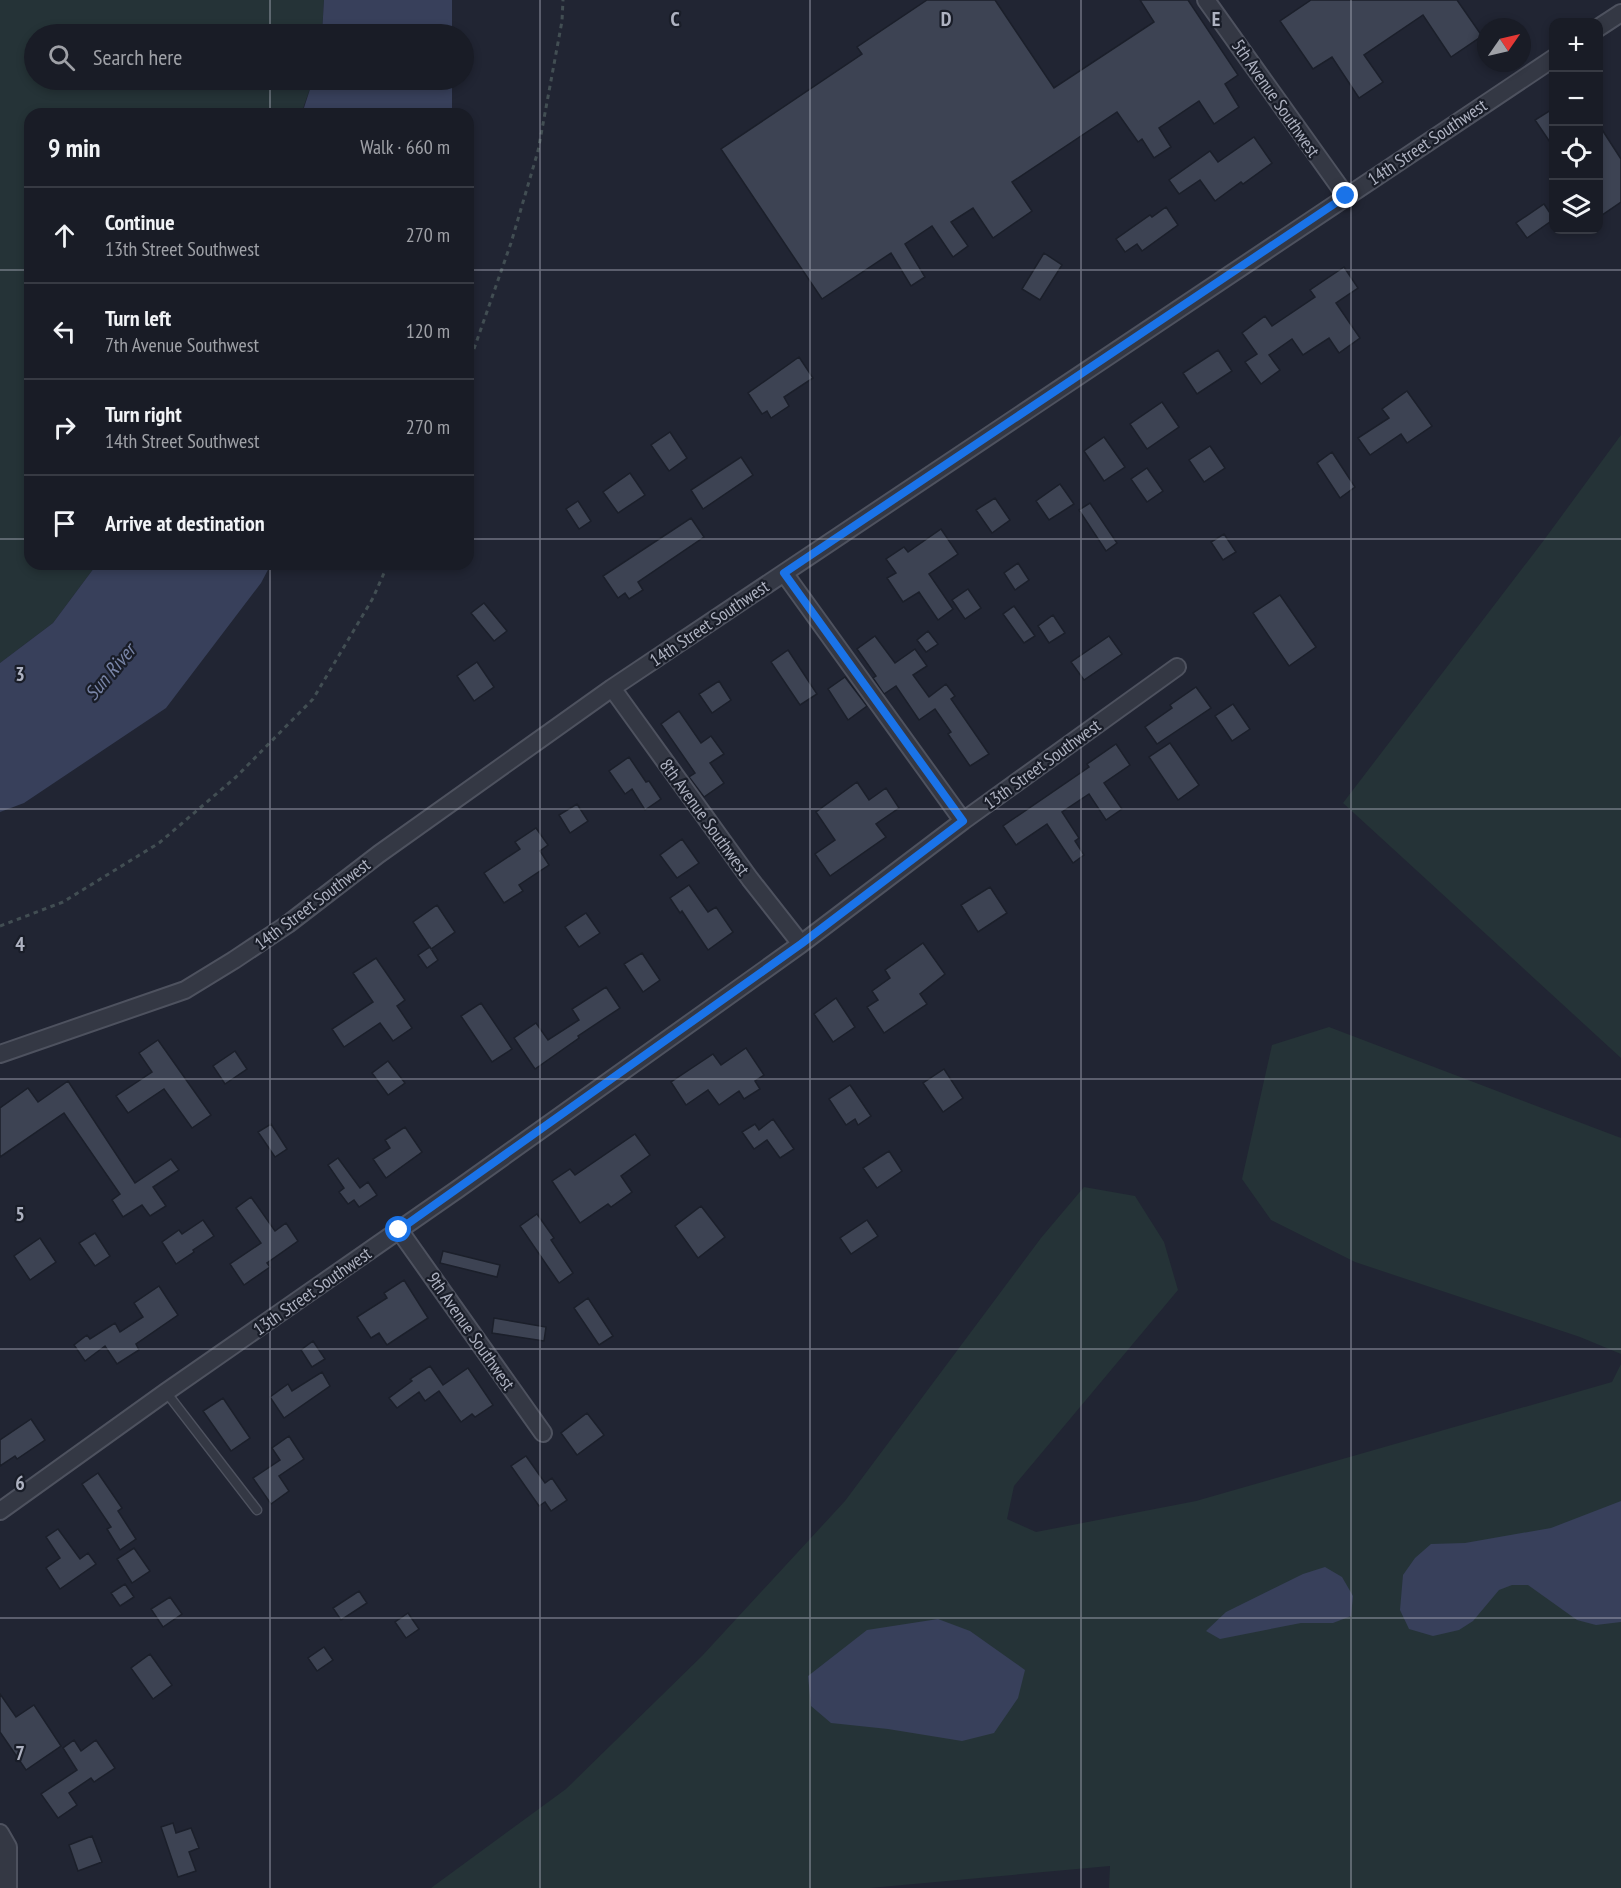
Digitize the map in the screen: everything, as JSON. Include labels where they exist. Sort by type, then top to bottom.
[{"type":"street","name":"5th Avenue Southwest","points":[[1206,0],[1346,196]]},
{"type":"street","points":[[1603,25],[1621,13]]},
{"type":"street","name":"14th Street Southwest","points":[[0,1054],[185,990],[214,972],[288,924],[379,854],[612,688],[1549,61]]},
{"type":"street","points":[[784,573],[963,821]]},
{"type":"street","name":"13th Street Southwest","points":[[0,1511],[801,944],[963,821],[1177,667]]},
{"type":"street","name":"8th Avenue Southwest","points":[[612,688],[750,879],[801,944]]},
{"type":"street","name":"9th Avenue Southwest","points":[[399,1230],[543,1433]]},
{"type":"street","points":[[0,1833],[9,1847],[8,1888]]},
{"type":"lane","points":[[166,1392],[257,1510]]},
{"type":"path","points":[[474,349],[511,243],[538,151],[562,21],[563,0]]},
{"type":"path","points":[[0,926],[63,902],[159,843],[236,777],[313,699],[373,598],[385,570]]},
{"type":"shaded area","points":[[0,0],[324,0],[323,24],[24,24],[24,90],[309,90],[303,108],[24,108],[24,570],[93,570],[53,623],[0,663]]},
{"type":"shaded area","points":[[1621,435],[1621,1058],[1343,803],[1544,540]]},
{"type":"shaded area","points":[[1329,1027],[1621,1138],[1621,1354],[1580,1337],[1355,1262],[1271,1220],[1242,1179],[1272,1045]]},
{"type":"shaded area","points":[[1084,1187],[1135,1196],[1164,1242],[1178,1290],[1014,1486],[1007,1519],[1036,1532],[1196,1501],[1612,1382],[1621,1364],[1621,1888],[1109,1888],[1110,1866],[870,1888],[431,1888],[566,1789],[702,1656],[845,1501],[1041,1238]]},
{"type":"water","points":[[324,0],[452,0],[452,24],[323,24]]},
{"type":"water","points":[[310,90],[452,90],[452,108],[304,108]]},
{"type":"water","name":"Sun River","points":[[93,570],[268,570],[261,583],[166,708],[24,803],[0,812],[0,663],[53,623]]},
{"type":"water","points":[[1621,1501],[1621,1622],[1596,1625],[1577,1620],[1528,1585],[1512,1585],[1499,1590],[1473,1621],[1459,1630],[1433,1636],[1409,1629],[1400,1610],[1403,1575],[1415,1558],[1431,1544],[1465,1543],[1551,1528]]},
{"type":"water","points":[[1325,1567],[1342,1577],[1353,1596],[1351,1616],[1333,1623],[1301,1623],[1220,1639],[1206,1631],[1226,1612],[1303,1574]]},
{"type":"water","points":[[938,1619],[970,1631],[1025,1670],[1018,1698],[994,1733],[962,1741],[888,1729],[831,1723],[811,1706],[808,1676],[867,1630]]},
{"type":"building","points":[[927,0],[995,0],[1054,88],[1154,22],[1140,0],[1188,0],[1238,75],[1225,84],[1239,107],[1214,124],[1199,101],[1159,128],[1171,147],[1154,158],[1142,139],[1138,142],[1117,112],[1012,182],[1032,211],[993,238],[973,208],[951,222],[968,246],[953,257],[932,226],[905,244],[925,277],[911,286],[891,253],[822,299],[721,149],[862,54],[857,47]]},
{"type":"building","points":[[1311,0],[1457,0],[1477,29],[1477,39],[1451,57],[1423,15],[1364,55],[1383,82],[1359,98],[1332,57],[1313,69],[1280,21]]},
{"type":"building","points":[[1549,111],[1549,141],[1535,120]]},
{"type":"building","points":[[1603,131],[1621,159],[1621,202],[1603,214]]},
{"type":"building","points":[[1254,137],[1272,163],[1215,201],[1200,180],[1179,194],[1169,180],[1210,151],[1218,162]]},
{"type":"building","points":[[1544,204],[1549,212],[1549,223],[1527,238],[1516,223]]},
{"type":"building","points":[[1166,207],[1178,225],[1142,251],[1137,244],[1125,252],[1116,239],[1150,215],[1152,217]]},
{"type":"building","points":[[1044,253],[1062,265],[1040,300],[1022,289]]},
{"type":"building","points":[[1344,267],[1358,288],[1336,303],[1360,338],[1339,353],[1329,338],[1303,355],[1292,339],[1269,355],[1280,370],[1261,384],[1245,362],[1257,354],[1242,333],[1265,316],[1272,326],[1315,297],[1310,290]]},
{"type":"building","points":[[1218,350],[1232,371],[1197,394],[1183,373]]},
{"type":"building","points":[[799,357],[813,378],[784,397],[789,406],[771,418],[767,411],[762,414],[748,393]]},
{"type":"building","points":[[1407,391],[1432,426],[1407,443],[1401,434],[1370,455],[1358,438],[1389,418],[1382,409]]},
{"type":"building","points":[[1162,402],[1179,427],[1147,449],[1130,424]]},
{"type":"building","points":[[670,432],[687,458],[669,471],[651,445]]},
{"type":"building","points":[[1104,437],[1125,467],[1104,481],[1084,451]]},
{"type":"building","points":[[1210,446],[1225,468],[1204,482],[1189,460]]},
{"type":"building","points":[[1332,452],[1355,487],[1340,498],[1317,463]]},
{"type":"building","points":[[741,457],[753,475],[703,509],[691,490]]},
{"type":"building","points":[[1147,468],[1163,491],[1147,502],[1131,479]]},
{"type":"building","points":[[630,473],[645,495],[618,513],[603,492]]},
{"type":"building","points":[[1060,484],[1074,504],[1049,520],[1036,501]]},
{"type":"building","points":[[995,498],[1010,520],[992,533],[976,510]]},
{"type":"building","points":[[578,501],[591,521],[579,529],[566,509]]},
{"type":"building","points":[[1090,503],[1117,543],[1106,551],[1079,510]]},
{"type":"building","points":[[691,518],[704,537],[638,582],[643,590],[629,599],[625,593],[618,598],[603,576]]},
{"type":"building","points":[[941,529],[958,554],[929,574],[953,609],[938,620],[919,592],[903,602],[887,578],[896,573],[886,559],[904,547],[908,552]]},
{"type":"building","points":[[1224,534],[1236,552],[1223,560],[1211,542]]},
{"type":"building","points":[[1018,563],[1029,580],[1015,590],[1004,573]]},
{"type":"building","points":[[968,589],[981,608],[965,619],[952,600]]},
{"type":"building","points":[[1280,595],[1316,647],[1289,666],[1253,613]]},
{"type":"building","points":[[484,603],[507,631],[494,641],[471,613]]},
{"type":"building","points":[[1014,606],[1035,636],[1024,643],[1003,614]]},
{"type":"building","points":[[1053,615],[1065,633],[1049,643],[1038,626]]},
{"type":"building","points":[[928,631],[938,644],[926,652],[917,640]]},
{"type":"building","points":[[875,636],[895,663],[915,649],[927,666],[913,675],[929,697],[946,684],[955,696],[951,699],[989,754],[970,766],[948,734],[951,732],[935,709],[919,720],[896,686],[884,694],[873,678],[876,676],[857,649]]},
{"type":"building","points":[[1109,636],[1122,654],[1084,680],[1071,662]]},
{"type":"building","points":[[788,650],[817,694],[800,705],[771,662]]},
{"type":"building","points":[[477,662],[494,687],[474,701],[457,676]]},
{"type":"building","points":[[845,677],[867,706],[848,720],[828,689]]},
{"type":"building","points":[[719,681],[731,700],[712,713],[699,694]]},
{"type":"building","points":[[1196,687],[1211,708],[1157,744],[1145,727],[1172,708],[1170,705]]},
{"type":"building","points":[[1233,704],[1250,729],[1232,741],[1215,716]]},
{"type":"building","points":[[679,711],[701,743],[711,736],[724,754],[710,763],[724,783],[704,797],[689,777],[695,773],[661,724]]},
{"type":"building","points":[[1170,743],[1199,785],[1178,800],[1149,757]]},
{"type":"building","points":[[1116,744],[1130,765],[1104,783],[1122,809],[1106,820],[1089,794],[1062,812],[1079,838],[1075,841],[1084,855],[1073,863],[1047,824],[1016,845],[1003,826],[1089,767],[1087,764]]},
{"type":"building","points":[[629,757],[661,799],[645,810],[632,789],[625,794],[609,771]]},
{"type":"building","points":[[857,782],[869,800],[886,788],[899,808],[876,824],[886,837],[830,876],[815,854],[835,840],[816,812]]},
{"type":"building","points":[[577,804],[588,821],[570,833],[559,815]]},
{"type":"building","points":[[536,828],[548,845],[540,851],[549,865],[519,885],[523,891],[504,903],[484,873],[520,849],[515,842]]},
{"type":"building","points":[[682,839],[699,863],[677,878],[660,855]]},
{"type":"building","points":[[689,885],[708,912],[716,907],[733,932],[708,950],[682,911],[680,913],[670,898]]},
{"type":"building","points":[[990,887],[1007,913],[978,932],[961,905]]},
{"type":"building","points":[[437,905],[455,932],[431,949],[413,922]]},
{"type":"building","points":[[586,913],[600,933],[579,947],[565,927]]},
{"type":"building","points":[[923,943],[945,974],[920,994],[927,1004],[884,1033],[867,1007],[878,1000],[872,991],[890,978],[885,970]]},
{"type":"building","points":[[430,947],[438,960],[427,968],[418,955]]},
{"type":"building","points":[[642,953],[660,980],[643,992],[624,964]]},
{"type":"building","points":[[376,958],[405,1000],[397,1006],[412,1028],[393,1041],[380,1023],[344,1047],[332,1029],[373,1002],[353,973]]},
{"type":"building","points":[[606,987],[620,1008],[535,1069],[514,1038],[536,1023],[548,1040],[579,1020],[572,1009]]},
{"type":"building","points":[[836,998],[855,1027],[833,1042],[814,1014]]},
{"type":"building","points":[[481,1003],[512,1049],[492,1062],[461,1016]]},
{"type":"building","points":[[158,1040],[211,1115],[192,1128],[164,1089],[128,1113],[116,1096],[152,1072],[139,1053]]},
{"type":"building","points":[[746,1048],[764,1075],[755,1081],[760,1089],[744,1099],[739,1091],[719,1105],[708,1090],[686,1105],[671,1082],[713,1054],[721,1065]]},
{"type":"building","points":[[235,1051],[247,1069],[225,1084],[213,1066]]},
{"type":"building","points":[[388,1061],[405,1083],[388,1095],[372,1073]]},
{"type":"building","points":[[944,1069],[963,1098],[943,1112],[923,1083]]},
{"type":"building","points":[[68,1081],[135,1183],[171,1159],[179,1170],[153,1187],[166,1206],[150,1216],[142,1205],[123,1217],[112,1200],[120,1194],[64,1113],[0,1157],[0,1108],[28,1088],[38,1102]]},
{"type":"building","points":[[850,1085],[871,1116],[858,1125],[855,1119],[846,1125],[829,1099]]},
{"type":"building","points":[[773,1119],[794,1149],[780,1158],[767,1140],[754,1149],[742,1132],[755,1124],[759,1130]]},
{"type":"building","points":[[271,1124],[287,1149],[275,1157],[258,1132]]},
{"type":"building","points":[[405,1127],[422,1152],[386,1178],[373,1159],[390,1148],[385,1140]]},
{"type":"building","points":[[635,1134],[650,1155],[621,1176],[632,1192],[611,1207],[608,1204],[580,1223],[552,1181],[570,1169],[575,1175]]},
{"type":"building","points":[[889,1151],[902,1171],[877,1188],[863,1168]]},
{"type":"building","points":[[338,1158],[360,1188],[368,1182],[377,1195],[359,1207],[354,1200],[348,1204],[339,1192],[344,1188],[328,1165]]},
{"type":"building","points":[[251,1197],[275,1231],[286,1223],[298,1241],[267,1263],[270,1267],[244,1285],[230,1264],[261,1243],[236,1208]]},
{"type":"building","points":[[701,1206],[725,1237],[698,1258],[675,1226]]},
{"type":"building","points":[[537,1214],[554,1238],[551,1240],[573,1273],[559,1283],[520,1226]]},
{"type":"building","points":[[203,1220],[214,1236],[176,1264],[162,1242],[179,1230],[182,1234]]},
{"type":"building","points":[[867,1220],[878,1236],[851,1254],[840,1238]]},
{"type":"building","points":[[95,1233],[110,1256],[95,1266],[79,1243]]},
{"type":"building","points":[[40,1238],[56,1262],[30,1280],[14,1256]]},
{"type":"building","points":[[443,1251],[500,1265],[497,1277],[440,1263]]},
{"type":"building","points":[[404,1280],[428,1318],[387,1345],[379,1333],[371,1338],[357,1317],[387,1298],[384,1293]]},
{"type":"building","points":[[159,1286],[178,1315],[136,1344],[139,1350],[117,1364],[105,1346],[85,1361],[74,1345],[87,1335],[90,1339],[115,1323],[120,1332],[143,1317],[134,1303]]},
{"type":"building","points":[[588,1298],[613,1336],[599,1345],[574,1308]]},
{"type":"building","points":[[494,1318],[546,1327],[544,1341],[492,1333]]},
{"type":"building","points":[[313,1341],[325,1359],[312,1367],[301,1350]]},
{"type":"building","points":[[430,1366],[443,1385],[468,1368],[493,1405],[475,1417],[472,1414],[461,1422],[439,1391],[425,1401],[419,1392],[397,1408],[389,1398],[412,1381],[410,1379]]},
{"type":"building","points":[[322,1372],[330,1386],[284,1418],[270,1397],[288,1384],[292,1391]]},
{"type":"building","points":[[223,1398],[250,1438],[231,1451],[203,1411]]},
{"type":"building","points":[[587,1413],[604,1435],[577,1455],[561,1433]]},
{"type":"building","points":[[31,1419],[45,1440],[17,1459],[15,1456],[0,1466],[0,1440]]},
{"type":"building","points":[[289,1436],[304,1459],[279,1476],[289,1491],[271,1504],[253,1478],[280,1460],[272,1448]]},
{"type":"building","points":[[526,1456],[545,1483],[552,1478],[567,1500],[551,1511],[545,1502],[539,1506],[511,1466]]},
{"type":"building","points":[[98,1473],[122,1508],[118,1511],[136,1539],[120,1550],[107,1529],[111,1527],[82,1484]]},
{"type":"building","points":[[58,1529],[80,1559],[88,1553],[96,1564],[60,1589],[46,1568],[60,1558],[46,1537]]},
{"type":"building","points":[[134,1548],[150,1571],[132,1583],[117,1559]]},
{"type":"building","points":[[125,1584],[134,1597],[120,1606],[111,1593]]},
{"type":"building","points":[[359,1591],[367,1603],[341,1620],[333,1608]]},
{"type":"building","points":[[170,1597],[182,1614],[163,1627],[151,1609]]},
{"type":"building","points":[[408,1613],[419,1629],[406,1638],[395,1622]]},
{"type":"building","points":[[324,1647],[333,1660],[317,1671],[308,1658]]},
{"type":"building","points":[[150,1654],[172,1685],[153,1699],[131,1668]]},
{"type":"building","points":[[0,1694],[16,1717],[34,1705],[61,1746],[26,1770],[0,1732]]},
{"type":"building","points":[[74,1740],[81,1751],[96,1740],[115,1768],[94,1782],[91,1778],[69,1793],[77,1805],[58,1818],[41,1794],[77,1770],[63,1748]]},
{"type":"building","points":[[173,1823],[176,1833],[191,1828],[199,1848],[189,1852],[196,1871],[178,1877],[161,1827]]},
{"type":"building","points":[[92,1836],[102,1862],[78,1871],[69,1845]]},
{"type":"route","points":[[399,1230],[801,944],[963,821],[784,573],[1346,196]]}]
